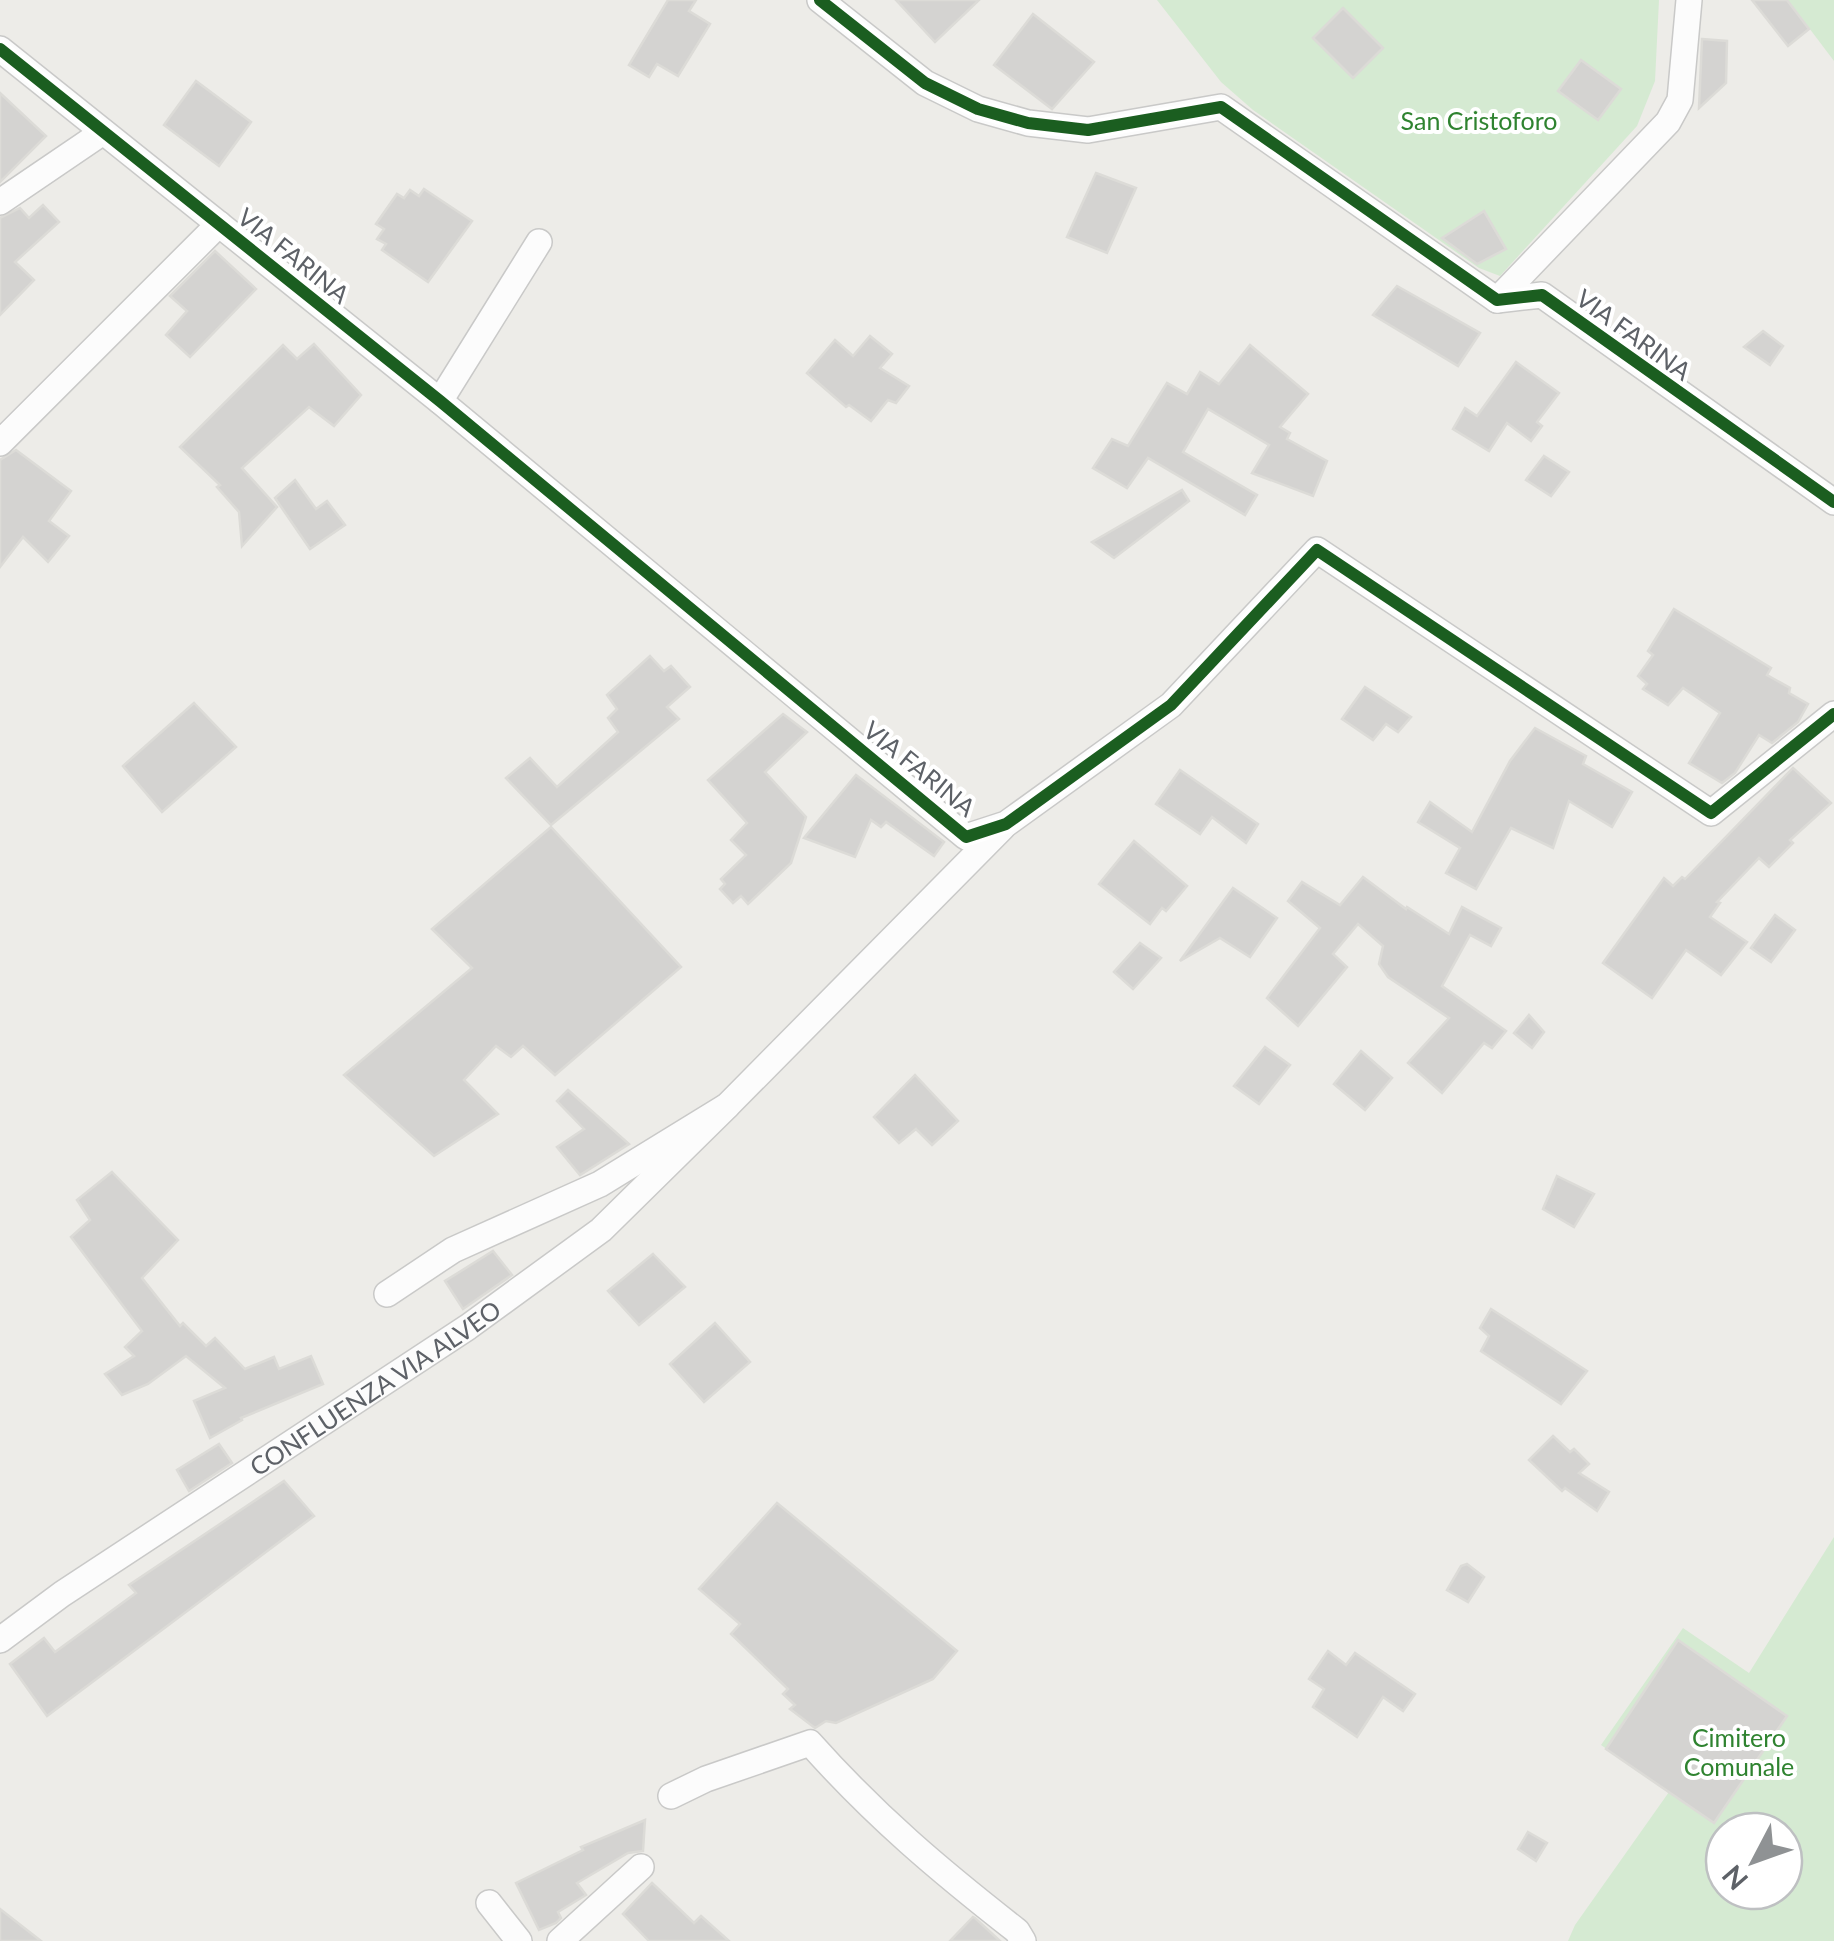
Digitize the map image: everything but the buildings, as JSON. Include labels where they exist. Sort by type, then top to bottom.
[{"type":"street","points":[[820,0],[924,83],[978,109],[1028,123],[1088,130],[1222,107],[1497,300],[1668,122],[1680,100],[1689,0]]},
{"type":"street","name":"VIA FARINA","points":[[0,50],[440,401],[966,837],[1006,824]]},
{"type":"street","points":[[0,202],[104,132]]},
{"type":"street","points":[[0,443],[219,224]]},
{"type":"street","points":[[440,401],[539,242]]},
{"type":"street","name":"VIA FARINA","points":[[1497,300],[1542,295],[1834,502]]},
{"type":"street","name":"VIA FARINA","points":[[386,1294],[454,1250],[600,1184],[727,1106],[1006,824],[1172,705],[1317,550],[1711,814],[1834,714]]},
{"type":"street","name":"CONFLUENZA VIA ALVEO","points":[[0,1640],[62,1594],[468,1326],[601,1230],[727,1106]]},
{"type":"street","points":[[671,1796],[706,1779],[810,1743],[874,1813],[1017,1931],[1023,1941]]},
{"type":"street","points":[[560,1941],[641,1867]]},
{"type":"street","points":[[489,1903],[519,1941]]},
{"type":"green space","name":"San Cristoforo","points":[[1157,0],[1659,0],[1655,81],[1637,126],[1500,276],[1479,268],[1253,110],[1221,82]]},
{"type":"green space","points":[[1788,0],[1834,0],[1834,61]]},
{"type":"green space","name":"Cimitero Comunale","points":[[1834,1537],[1834,1941],[1568,1941],[1575,1925],[1669,1792],[1601,1745],[1683,1628],[1749,1673]]},
{"type":"cycle path","points":[[820,0],[925,83],[978,109],[1028,123],[1088,130],[1221,107],[1497,300],[1542,295],[1834,502]]},
{"type":"cycle path","points":[[0,49],[440,401],[966,837],[1006,824],[1171,705],[1317,550],[1711,813],[1834,714]]}]
